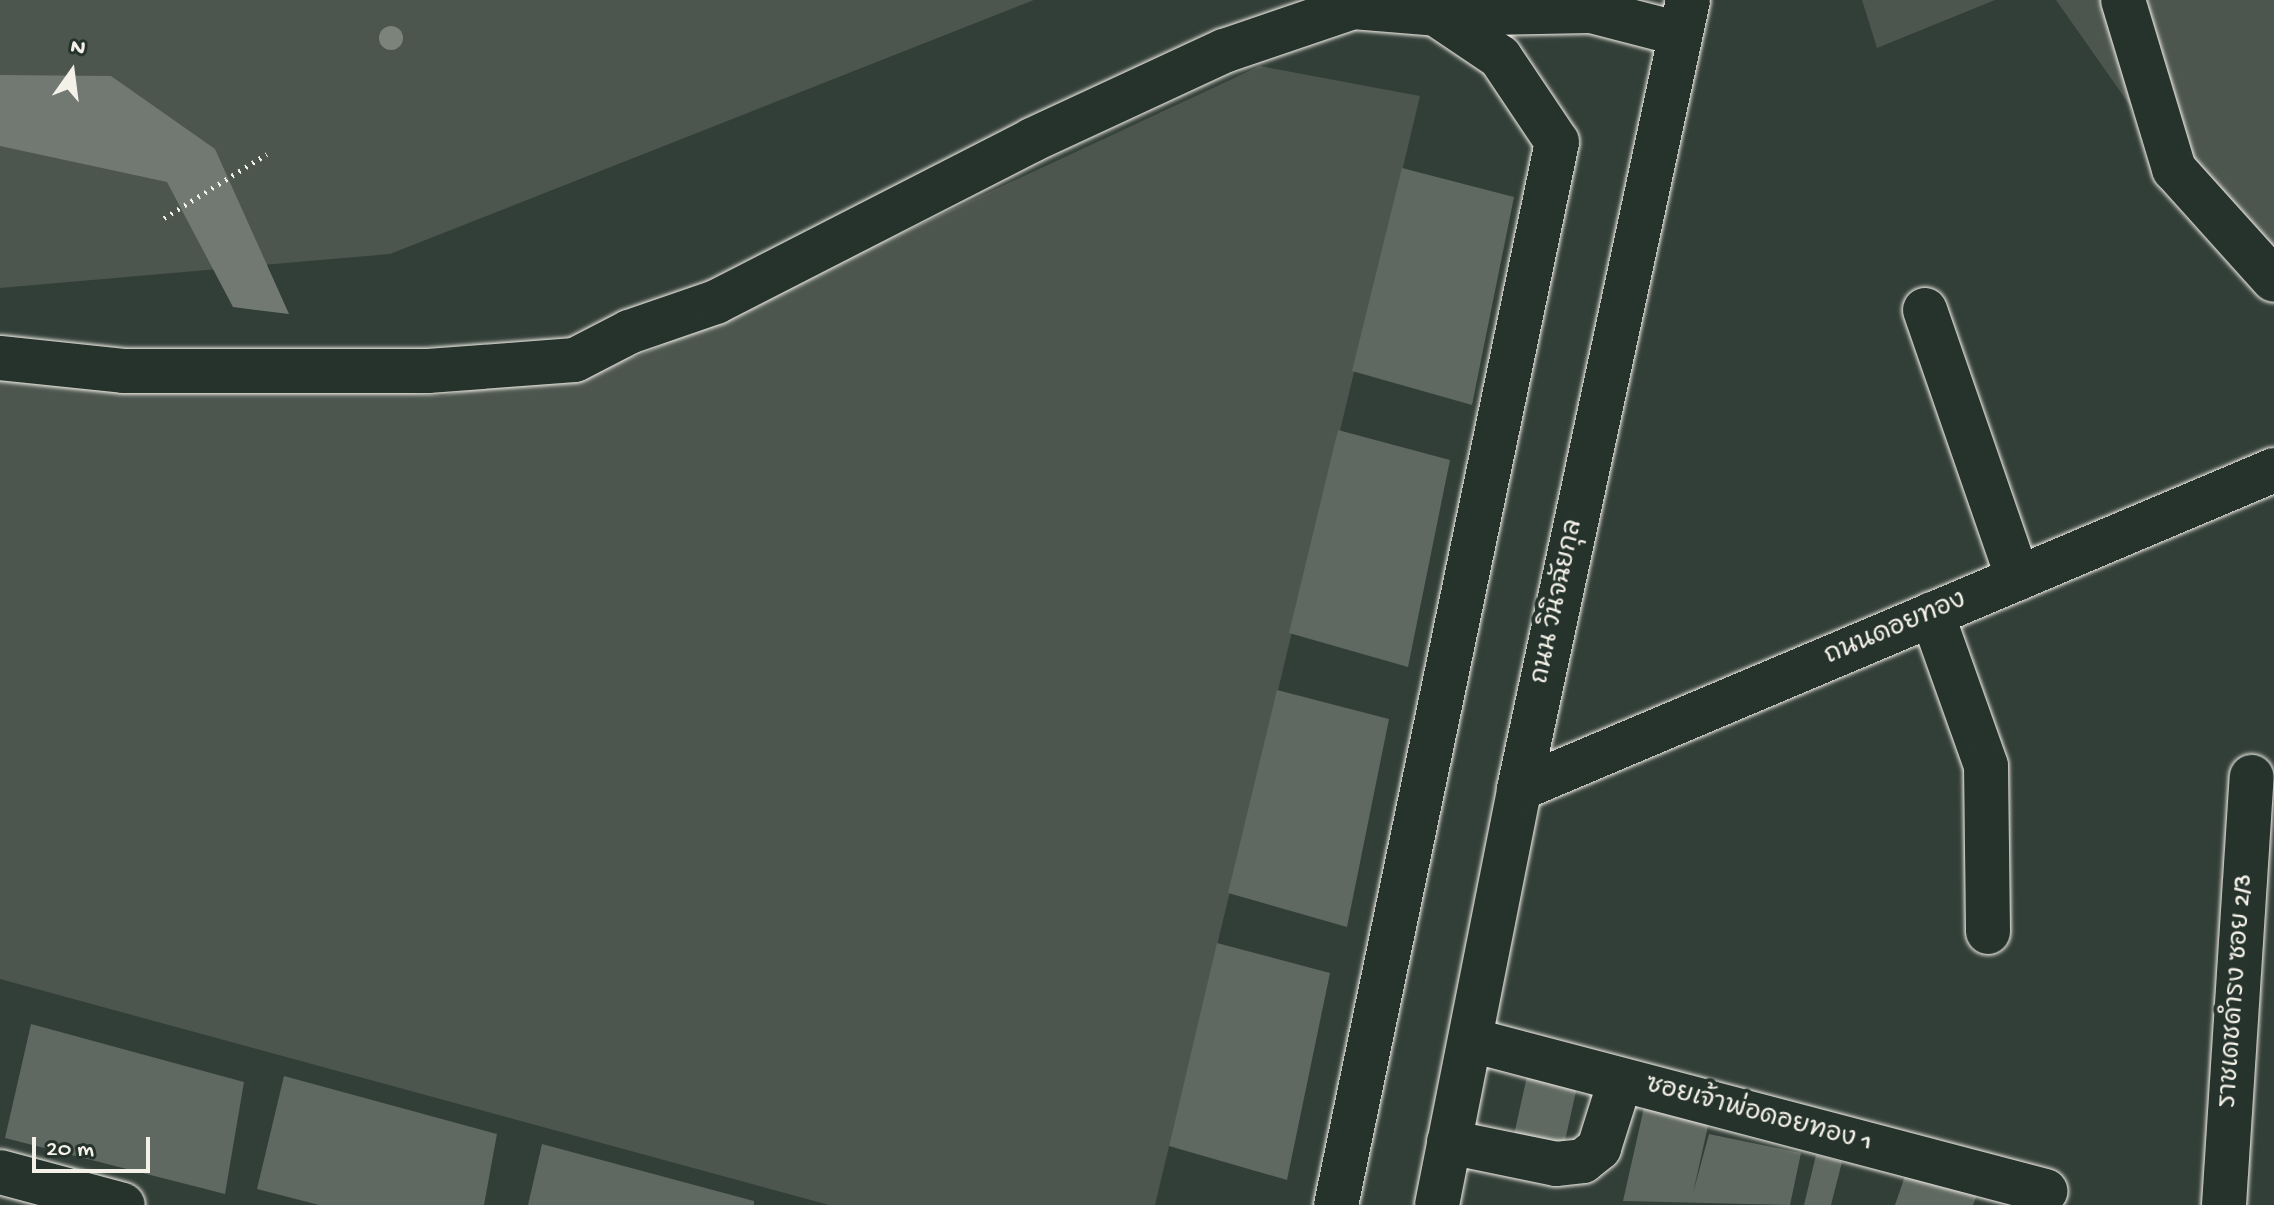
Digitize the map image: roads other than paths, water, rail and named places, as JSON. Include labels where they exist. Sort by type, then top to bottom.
[{"type":"street","points":[[2123,0],[2174,169],[2274,280]]},
{"type":"street","points":[[0,358],[123,371],[428,371],[575,360],[629,332],[716,302],[1032,140],[1224,51],[1353,7],[1436,14],[1591,11],[1684,17]]},
{"type":"street","points":[[1336,1205],[1557,142],[1500,57],[1436,14]]},
{"type":"street","name":"ถนน วินิจฉัยกุล","points":[[1437,1205],[1519,789],[1684,17]]},
{"type":"street","points":[[1925,310],[2018,578]]},
{"type":"street","name":"ถนนดอยทอง","points":[[1519,789],[2274,470]]},
{"type":"street","points":[[1932,614],[1986,766],[1988,932]]},
{"type":"street","name":"ราชเดชดำรง ซอย 2/3","points":[[2224,1205],[2252,777]]},
{"type":"street","name":"ซอยเจ้าพ่อดอยทอง 1","points":[[1471,1040],[2045,1191]]},
{"type":"street","points":[[1449,1142],[1556,1164],[1583,1161],[1599,1148],[1616,1094]]},
{"type":"street","points":[[0,1172],[123,1205]]}]
